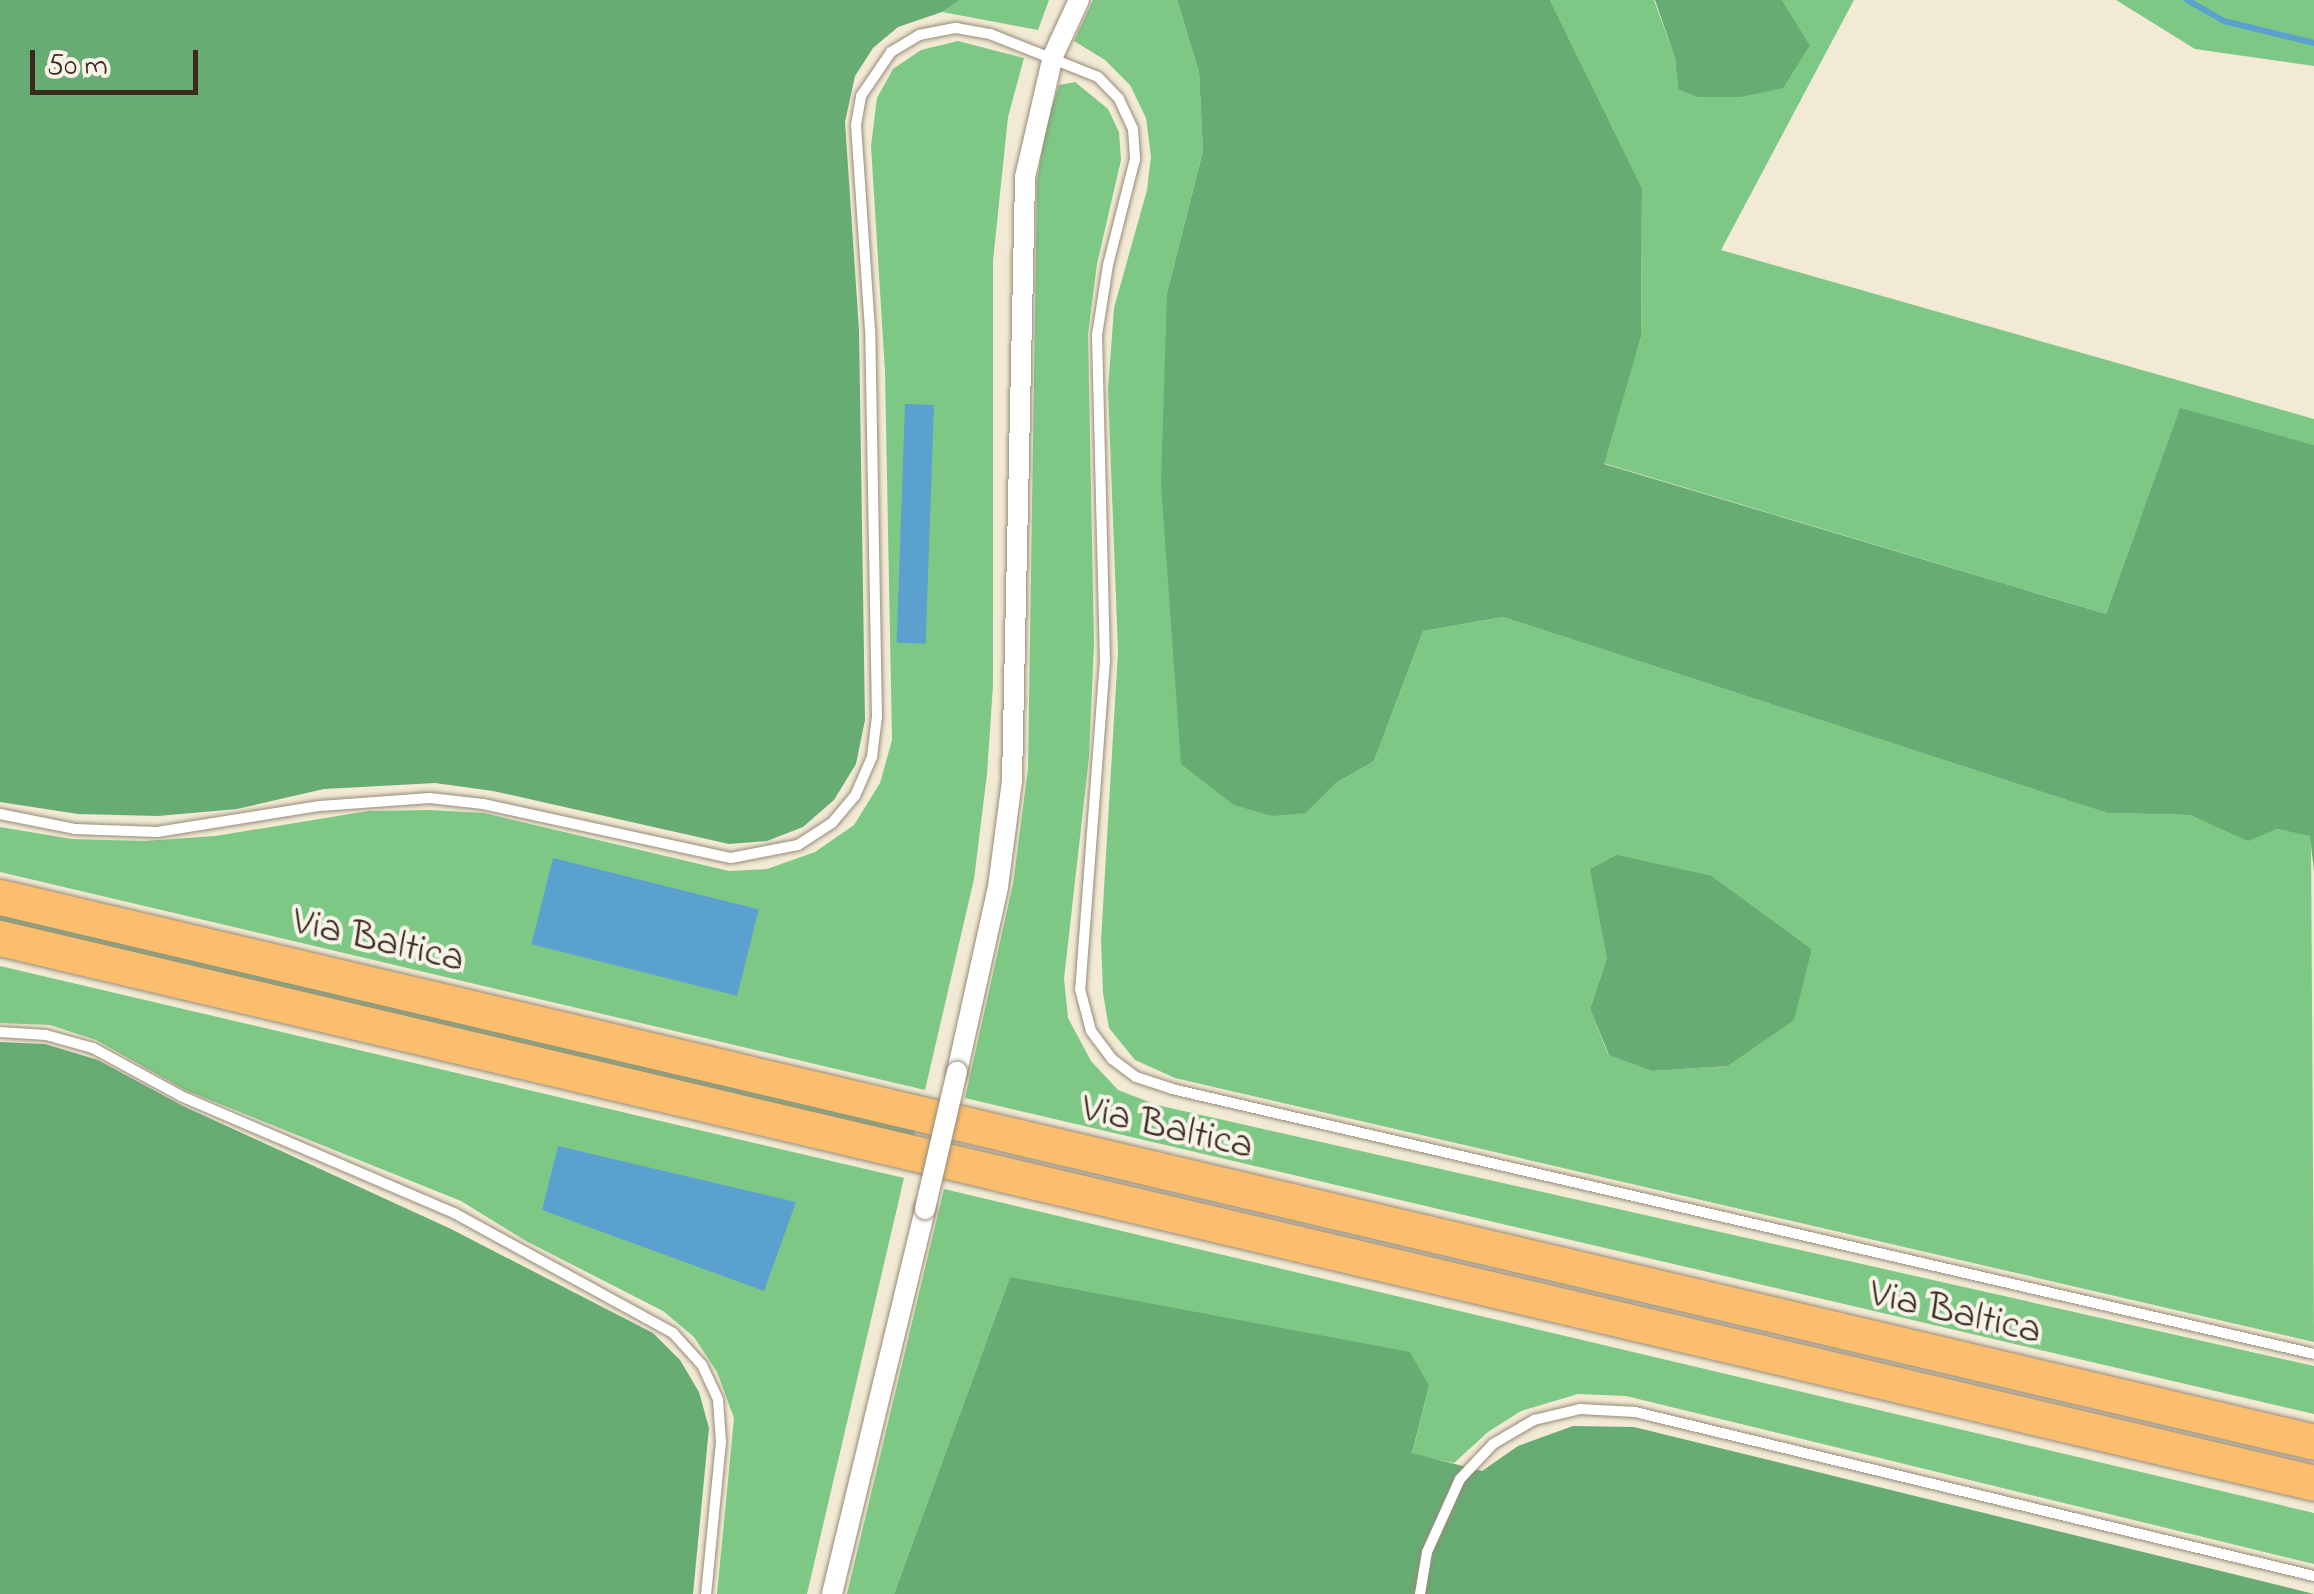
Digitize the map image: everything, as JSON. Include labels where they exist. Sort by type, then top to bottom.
[{"type":"highway","name":"Via Baltica","points":[[0,897],[2314,1442]]},
{"type":"highway","name":"Via Baltica","points":[[0,938],[2314,1483]]},
{"type":"street","points":[[832,1594],[998,887],[1012,780],[1025,177],[1053,56],[1079,0]]},
{"type":"lane","points":[[0,814],[75,829],[157,832],[320,806],[430,798],[483,804],[730,858],[798,844],[832,824],[855,796],[872,757],[877,718],[870,330],[858,179],[861,96],[891,52],[920,35],[956,28],[990,34],[1098,77],[1119,99],[1133,129],[1135,159],[1108,266],[1098,336],[1105,660],[1080,989],[1091,1031],[1112,1059],[1136,1077],[1172,1090],[2314,1354]]},
{"type":"lane","points":[[0,1032],[46,1035],[93,1048],[181,1096],[456,1214],[673,1333],[702,1365],[718,1400],[722,1442],[706,1594]]},
{"type":"lane","points":[[1420,1594],[1427,1552],[1460,1479],[1507,1436],[1534,1420],[1580,1408],[1635,1412],[2314,1576]]},
{"type":"green space","points":[[0,0],[960,0],[942,12],[898,27],[873,48],[855,76],[845,122],[859,330],[865,720],[856,764],[834,800],[803,827],[767,841],[729,844],[493,791],[435,783],[324,789],[237,809],[158,816],[78,814],[0,802]]},
{"type":"green space","points":[[960,0],[1049,0],[1038,30],[942,12]]},
{"type":"green space","points":[[1093,0],[1177,0],[1199,72],[1203,151],[1167,293],[1306,813],[1336,783],[1374,761],[1423,631],[1503,617],[2107,813],[2190,815],[2248,840],[2277,829],[2311,836],[2314,1342],[1175,1078],[1135,1060],[1109,1028],[1103,993],[1101,941],[1118,651],[1108,389],[1114,308],[1147,190],[1151,157],[1146,118],[1130,85],[1105,60],[1074,41]],"holes":[[[1712,876],[1812,949],[1793,1020],[1728,1066],[1652,1071],[1608,1054],[1590,1009],[1607,958]]]},
{"type":"green space","points":[[1177,0],[1550,0],[1642,188],[1641,337],[1604,464],[2106,614],[2180,408],[2314,445],[2314,871],[2310,836],[2277,829],[2248,841],[2190,815],[2107,813],[1503,617],[1423,631],[1374,761],[1336,783],[1306,813],[1272,816],[1234,805],[1181,764],[1161,484],[1167,293],[1203,151],[1199,72]]},
{"type":"green space","points":[[1550,0],[1654,0],[1675,58],[1678,89],[1810,45],[1782,0],[1854,0],[1721,250],[2314,419],[2314,445],[2180,409],[2106,614],[1603,463],[1641,337],[1642,188]]},
{"type":"green space","points":[[1655,0],[1782,0],[1810,45],[1783,88],[1740,97],[1698,97],[1678,89],[1675,58]]},
{"type":"green space","points":[[2116,0],[2314,0],[2314,66],[2195,49]]},
{"type":"green space","points":[[958,41],[1024,58],[1008,117],[993,261],[993,685],[987,774],[974,879],[925,1090],[0,872],[0,827],[72,839],[144,841],[215,836],[368,811],[484,813],[729,871],[767,869],[815,852],[854,825],[880,783],[892,740],[885,372],[871,146],[877,98],[893,69],[921,50]]},
{"type":"green space","points":[[1075,82],[1108,109],[1119,132],[1121,160],[1097,264],[1088,334],[1094,645],[1089,757],[1064,979],[1068,1018],[1091,1061],[1118,1090],[1157,1105],[2314,1366],[2314,1414],[965,1098],[1013,884],[1028,769],[1037,181],[1047,122],[1059,85]]},
{"type":"green space","points":[[1617,855],[1712,876],[1812,949],[1794,1020],[1728,1066],[1652,1071],[1609,1055],[1590,1009],[1607,958],[1590,869]]},
{"type":"green space","points":[[0,911],[916,1128],[913,1139],[0,925]]},
{"type":"green space","points":[[0,966],[904,1178],[807,1594],[717,1594],[734,1418],[717,1372],[694,1337],[663,1311],[526,1241],[461,1201],[185,1090],[96,1040],[50,1025],[0,1023]]},
{"type":"green space","points":[[0,1042],[45,1044],[98,1060],[183,1106],[451,1229],[653,1333],[680,1360],[699,1392],[709,1428],[693,1594],[0,1594]]},
{"type":"green space","points":[[944,1189],[2314,1513],[2314,1564],[1626,1396],[1578,1394],[1521,1411],[1488,1432],[1454,1463],[1412,1454],[1429,1386],[1010,1277],[894,1594],[847,1594]]},
{"type":"green space","points":[[1010,1277],[1410,1352],[1429,1386],[1412,1453],[1482,1471],[1518,1446],[1573,1426],[1634,1427],[2314,1594],[894,1594]]},
{"type":"water","points":[[905,404],[934,405],[926,644],[897,643]]},
{"type":"water","points":[[553,858],[759,909],[737,996],[531,944]]},
{"type":"water","points":[[558,1146],[796,1202],[764,1291],[542,1210]]},
{"type":"waterway","points":[[2187,0],[2224,21],[2314,43]]}]
